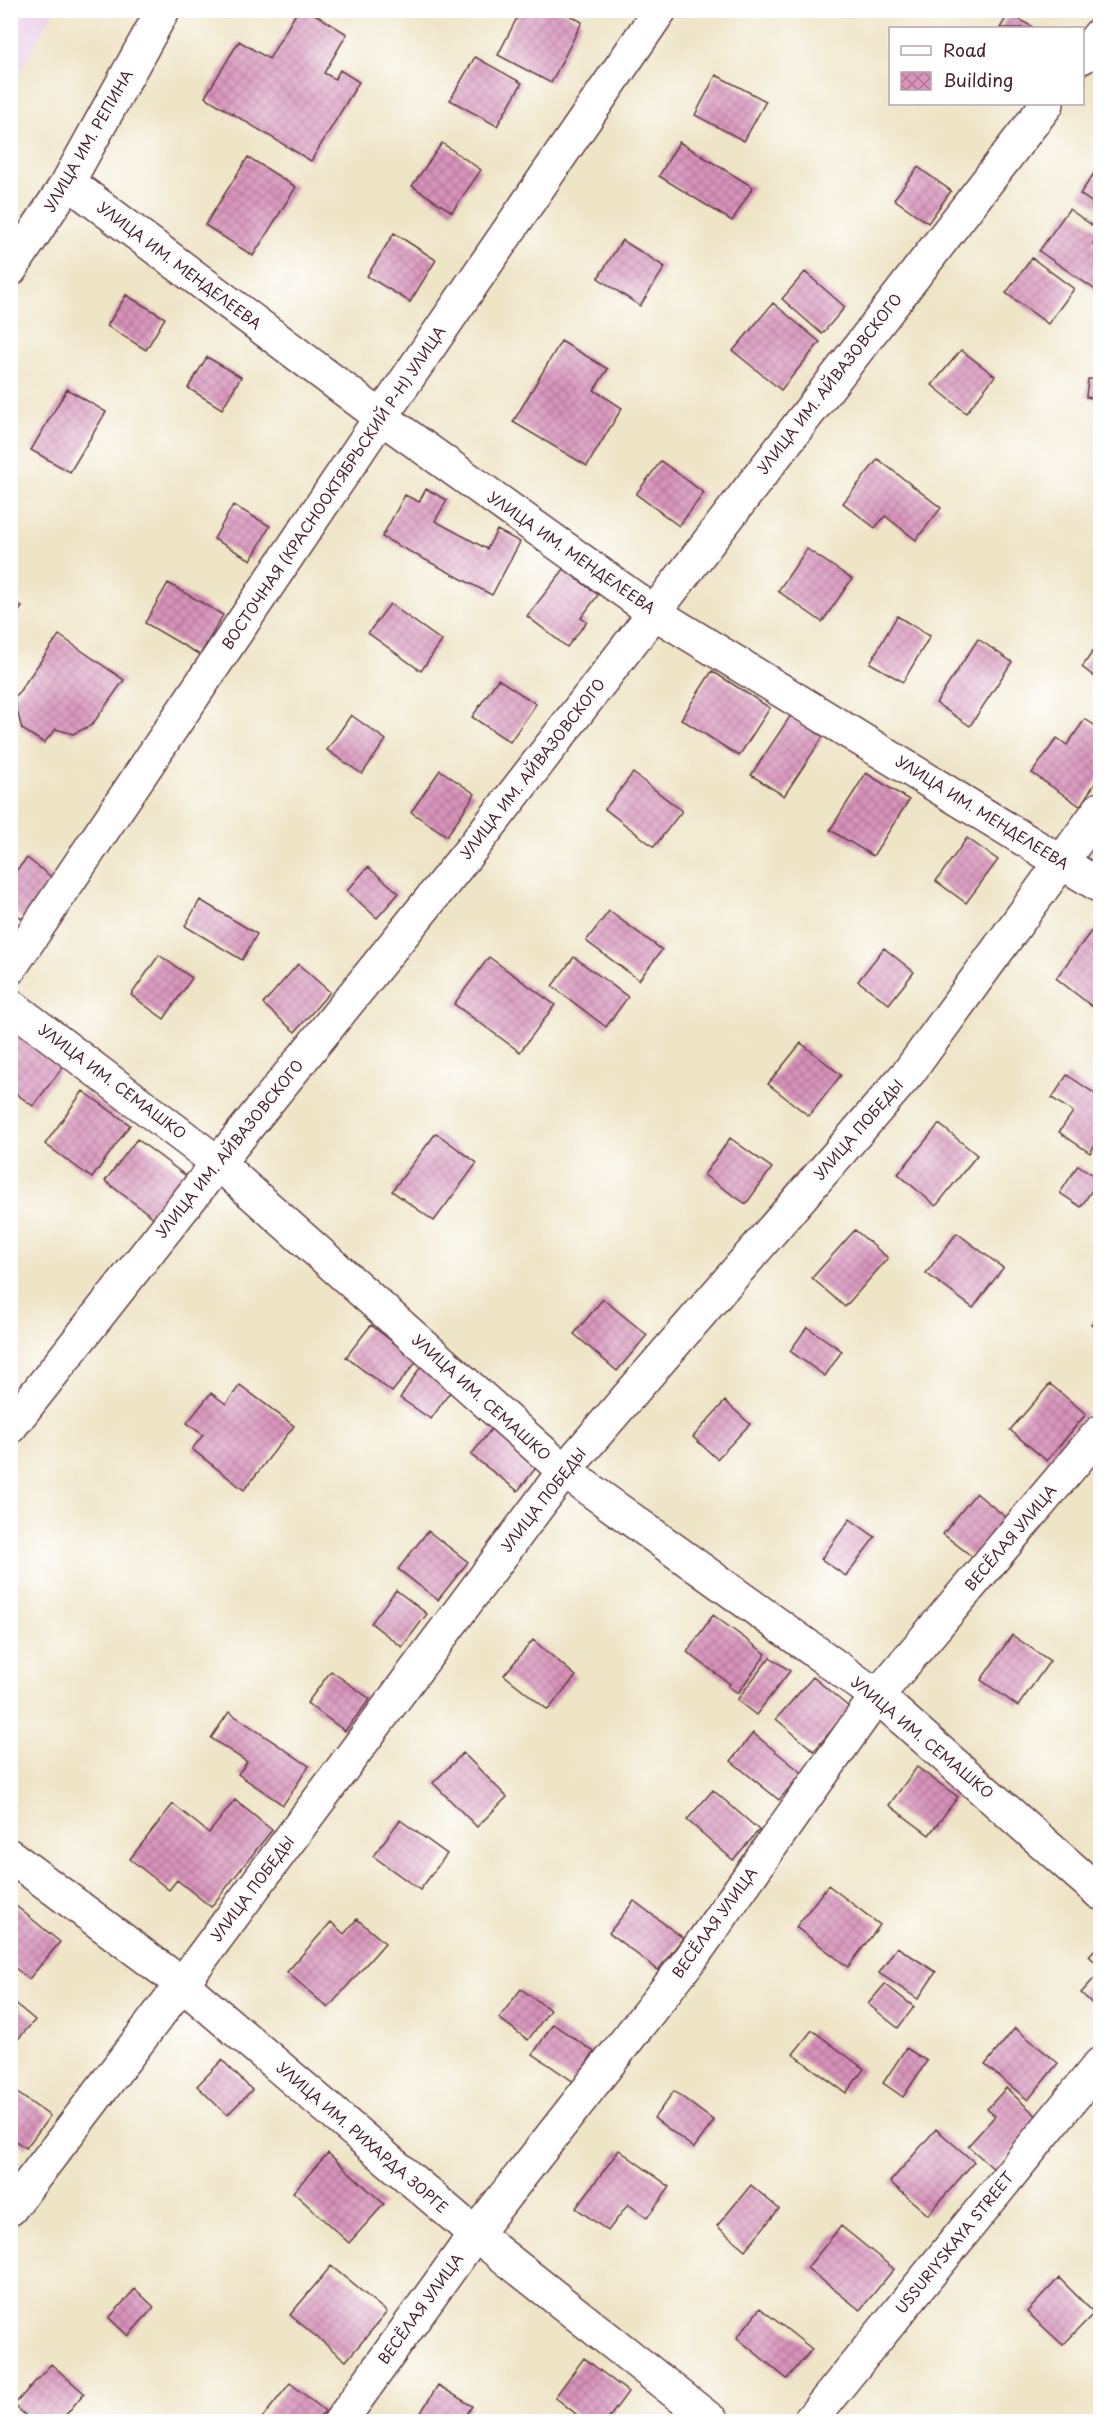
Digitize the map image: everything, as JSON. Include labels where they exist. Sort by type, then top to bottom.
[{"type":"street","name":"УЛИЦА ИМ. РЕПИНА","points":[[10,270],[68,182],[163,10]]},
{"type":"street","name":"ВОСТОЧНАЯ (КРАСНООКТЯБРЬСКИЙ Р-Н) УЛИЦА","points":[[10,968],[381,417],[660,10]]},
{"type":"street","points":[[1084,56],[1101,34]]},
{"type":"street","name":"УЛИЦА ИМ. АЙВАЗОВСКОГО","points":[[10,1427],[218,1163],[473,847],[1046,105]]},
{"type":"street","name":"УЛИЦА ИМ. МЕНДЕЛЕЕВА","points":[[68,182],[381,417],[655,613],[1101,886]]},
{"type":"street","name":"УЛИЦА ПОБЕДЫ","points":[[10,2209],[182,1984],[564,1471],[909,1072],[1101,809]]},
{"type":"street","name":"УЛИЦА ИМ. СЕМАШКО","points":[[10,1005],[218,1163],[564,1471],[877,1696],[1101,1893]]},
{"type":"street","name":"ВЕСЁЛАЯ УЛИЦА","points":[[340,2421],[475,2234],[695,1953],[877,1696],[1101,1432]]},
{"type":"street","name":"УЛИЦА ИМ. РИХАРДА ЗОРГЕ","points":[[10,1856],[182,1984],[475,2234],[713,2421]]},
{"type":"street","name":"USSURIYSKAYA STREET","points":[[808,2421],[1101,2064]]},
{"type":"shaded area","points":[[10,11],[54,11],[11,88]]},
{"type":"building","points":[[298,10],[308,10],[347,34],[324,73],[335,79],[340,70],[359,82],[311,161],[205,97],[239,41],[269,59]]},
{"type":"building","points":[[521,10],[560,10],[582,22],[551,83],[498,55]]},
{"type":"building","points":[[1009,13],[1032,27],[1001,27]]},
{"type":"building","points":[[475,57],[522,83],[497,126],[450,100]]},
{"type":"building","points":[[716,75],[766,101],[744,141],[695,115]]},
{"type":"building","points":[[679,142],[753,187],[732,221],[659,176]]},
{"type":"building","points":[[442,143],[481,170],[452,212],[412,186]]},
{"type":"building","points":[[248,157],[296,187],[253,256],[205,225]]},
{"type":"building","points":[[918,167],[951,191],[928,223],[894,199]]},
{"type":"building","points":[[1100,167],[1100,208],[1080,194]]},
{"type":"building","points":[[1069,209],[1100,231],[1093,244],[1100,249],[1100,293],[1039,251]]},
{"type":"building","points":[[394,233],[436,260],[410,302],[367,276]]},
{"type":"building","points":[[622,240],[665,267],[640,306],[598,278]]},
{"type":"building","points":[[1032,258],[1074,289],[1048,324],[1006,293]]},
{"type":"building","points":[[805,272],[845,307],[822,334],[782,299]]},
{"type":"building","points":[[126,295],[165,318],[146,350],[107,326]]},
{"type":"building","points":[[773,303],[820,342],[781,390],[733,351]]},
{"type":"building","points":[[561,341],[608,369],[594,390],[622,408],[587,466],[513,422]]},
{"type":"building","points":[[961,350],[995,376],[966,413],[932,385]]},
{"type":"building","points":[[207,357],[241,377],[222,409],[188,388]]},
{"type":"building","points":[[1088,379],[1100,380],[1100,399],[1086,397]]},
{"type":"building","points":[[67,389],[106,412],[70,472],[31,450]]},
{"type":"building","points":[[878,459],[941,508],[916,540],[885,516],[875,528],[843,503]]},
{"type":"building","points":[[661,461],[704,493],[679,526],[636,494]]},
{"type":"building","points":[[426,489],[447,500],[435,521],[487,549],[497,530],[520,542],[492,595],[382,537],[405,495],[419,502]]},
{"type":"building","points":[[233,505],[270,526],[251,560],[214,539]]},
{"type":"building","points":[[807,549],[852,579],[822,622],[778,591]]},
{"type":"building","points":[[564,569],[598,595],[581,618],[587,622],[567,647],[527,616]]},
{"type":"building","points":[[168,583],[223,615],[200,655],[145,623]]},
{"type":"building","points":[[10,600],[22,607],[10,623]]},
{"type":"building","points":[[390,604],[442,641],[421,671],[368,633]]},
{"type":"building","points":[[897,616],[930,636],[903,682],[870,663]]},
{"type":"building","points":[[59,635],[124,680],[92,725],[73,734],[56,729],[44,743],[22,729],[14,699]]},
{"type":"building","points":[[978,639],[1012,662],[970,726],[936,703]]},
{"type":"building","points":[[1100,641],[1100,681],[1082,667]]},
{"type":"building","points":[[712,671],[770,708],[739,756],[681,719]]},
{"type":"building","points":[[498,679],[536,704],[510,742],[472,717]]},
{"type":"building","points":[[351,715],[386,740],[362,774],[327,750]]},
{"type":"building","points":[[791,715],[823,737],[784,796],[751,775]]},
{"type":"building","points":[[1085,719],[1100,729],[1100,776],[1080,806],[1032,773],[1057,738],[1067,745]]},
{"type":"building","points":[[440,770],[475,794],[447,836],[411,812]]},
{"type":"building","points":[[633,773],[682,811],[654,847],[605,809]]},
{"type":"building","points":[[866,773],[909,800],[873,856],[830,830]]},
{"type":"building","points":[[967,838],[998,860],[966,903],[936,881]]},
{"type":"building","points":[[27,858],[64,887],[33,927],[10,909],[10,878]]},
{"type":"building","points":[[368,867],[399,893],[377,918],[347,891]]},
{"type":"building","points":[[200,900],[257,934],[242,960],[185,926]]},
{"type":"building","points":[[609,911],[662,950],[639,980],[586,941]]},
{"type":"building","points":[[1092,930],[1100,936],[1100,1000],[1094,1008],[1056,978]]},
{"type":"building","points":[[884,948],[914,972],[889,1004],[858,981]]},
{"type":"building","points":[[159,955],[192,978],[164,1019],[131,995]]},
{"type":"building","points":[[489,957],[555,1005],[520,1052],[454,1004]]},
{"type":"building","points":[[574,957],[628,997],[606,1027],[552,986]]},
{"type":"building","points":[[298,964],[330,992],[295,1032],[263,1004]]},
{"type":"building","points":[[10,1021],[66,1063],[33,1106],[10,1089]]},
{"type":"building","points":[[801,1043],[841,1075],[809,1116],[768,1084]]},
{"type":"building","points":[[1067,1075],[1100,1097],[1100,1137],[1090,1153],[1059,1132],[1073,1112],[1052,1098]]},
{"type":"building","points":[[83,1091],[130,1125],[92,1178],[45,1144]]},
{"type":"building","points":[[939,1124],[977,1155],[936,1206],[898,1174]]},
{"type":"building","points":[[436,1133],[477,1163],[434,1221],[392,1191]]},
{"type":"building","points":[[730,1138],[772,1168],[746,1204],[704,1175]]},
{"type":"building","points":[[137,1139],[186,1176],[154,1218],[105,1181]]},
{"type":"building","points":[[1078,1165],[1099,1179],[1081,1207],[1060,1193]]},
{"type":"building","points":[[855,1230],[888,1258],[845,1307],[812,1278]]},
{"type":"building","points":[[957,1233],[1003,1268],[973,1308],[926,1273]]},
{"type":"building","points":[[603,1299],[647,1335],[617,1371],[574,1334]]},
{"type":"building","points":[[1100,1313],[1100,1332],[1091,1324]]},
{"type":"building","points":[[371,1325],[417,1361],[392,1392],[346,1357]]},
{"type":"building","points":[[807,1327],[842,1351],[825,1376],[790,1351]]},
{"type":"building","points":[[423,1363],[455,1385],[431,1419],[400,1398]]},
{"type":"building","points":[[1050,1384],[1086,1414],[1047,1461],[1010,1430]]},
{"type":"building","points":[[240,1385],[294,1426],[244,1490],[192,1449],[203,1435],[187,1423],[211,1393],[226,1404]]},
{"type":"building","points":[[725,1401],[750,1424],[717,1459],[693,1437]]},
{"type":"building","points":[[495,1424],[542,1460],[518,1491],[471,1455]]},
{"type":"building","points":[[976,1493],[1007,1518],[974,1558],[943,1534]]},
{"type":"building","points":[[850,1519],[875,1537],[846,1576],[821,1559]]},
{"type":"building","points":[[428,1531],[468,1562],[438,1600],[398,1569]]},
{"type":"building","points":[[396,1590],[427,1614],[402,1647],[371,1623]]},
{"type":"building","points":[[713,1615],[766,1654],[738,1693],[728,1686],[730,1684],[687,1652]]},
{"type":"building","points":[[1012,1635],[1050,1661],[1018,1706],[981,1680]]},
{"type":"building","points":[[533,1640],[576,1676],[548,1710],[504,1675]]},
{"type":"building","points":[[770,1657],[790,1671],[756,1715],[737,1700]]},
{"type":"building","points":[[331,1671],[370,1699],[345,1731],[307,1703]]},
{"type":"building","points":[[813,1677],[850,1708],[814,1751],[776,1719]]},
{"type":"building","points":[[229,1712],[309,1766],[283,1805],[238,1774],[247,1762],[211,1738]]},
{"type":"building","points":[[753,1733],[802,1773],[779,1800],[731,1761]]},
{"type":"building","points":[[463,1753],[507,1797],[477,1827],[433,1783]]},
{"type":"building","points":[[917,1767],[958,1797],[929,1835],[889,1805]]},
{"type":"building","points":[[713,1790],[759,1830],[733,1860],[687,1820]]},
{"type":"building","points":[[235,1800],[272,1830],[211,1907],[177,1880],[169,1890],[130,1859],[173,1804],[209,1833]]},
{"type":"building","points":[[400,1820],[447,1854],[420,1890],[373,1856]]},
{"type":"building","points":[[828,1885],[880,1925],[848,1967],[796,1927]]},
{"type":"building","points":[[10,1901],[60,1942],[29,1979],[10,1964]]},
{"type":"building","points":[[634,1901],[683,1938],[658,1970],[609,1933]]},
{"type":"building","points":[[357,1919],[385,1943],[328,2008],[287,1972],[331,1922],[344,1934]]},
{"type":"building","points":[[1100,1943],[1100,1967],[1089,1956]]},
{"type":"building","points":[[897,1947],[936,1972],[918,1999],[879,1973]]},
{"type":"building","points":[[1100,1972],[1100,2011],[1081,1993]]},
{"type":"building","points":[[885,1984],[914,2007],[898,2028],[868,2004]]},
{"type":"building","points":[[521,1989],[550,2010],[528,2040],[499,2018]]},
{"type":"building","points":[[10,1999],[35,2020],[10,2048]]},
{"type":"building","points":[[553,2024],[594,2052],[574,2082],[533,2054]]},
{"type":"building","points":[[1015,2028],[1058,2063],[1028,2100],[985,2065]]},
{"type":"building","points":[[812,2030],[864,2069],[846,2093],[793,2054]]},
{"type":"building","points":[[906,2048],[927,2061],[903,2097],[883,2083]]},
{"type":"building","points":[[222,2060],[252,2090],[227,2115],[197,2086]]},
{"type":"building","points":[[10,2088],[50,2116],[26,2148],[10,2137]]},
{"type":"building","points":[[1006,2088],[1041,2120],[995,2170],[968,2146],[995,2116],[987,2109]]},
{"type":"building","points":[[674,2091],[714,2121],[694,2148],[654,2118]]},
{"type":"building","points":[[936,2129],[974,2162],[928,2215],[890,2182]]},
{"type":"building","points":[[619,2150],[670,2187],[647,2218],[628,2204],[608,2231],[576,2208]]},
{"type":"building","points":[[328,2153],[384,2204],[349,2243],[293,2192]]},
{"type":"building","points":[[751,2185],[779,2209],[745,2250],[717,2226]]},
{"type":"building","points":[[841,2226],[894,2269],[860,2310],[807,2268]]},
{"type":"building","points":[[331,2266],[387,2312],[346,2361],[290,2315]]},
{"type":"building","points":[[1059,2278],[1094,2313],[1063,2345],[1027,2312]]},
{"type":"building","points":[[135,2289],[154,2307],[128,2336],[109,2318]]},
{"type":"building","points":[[760,2308],[812,2349],[787,2379],[737,2338]]},
{"type":"building","points":[[584,2358],[628,2392],[606,2422],[586,2422],[555,2397]]},
{"type":"building","points":[[51,2364],[84,2393],[60,2422],[33,2422],[14,2405]]},
{"type":"building","points":[[290,2383],[325,2411],[316,2422],[259,2422]]},
{"type":"building","points":[[438,2385],[472,2406],[462,2422],[415,2422]]}]
